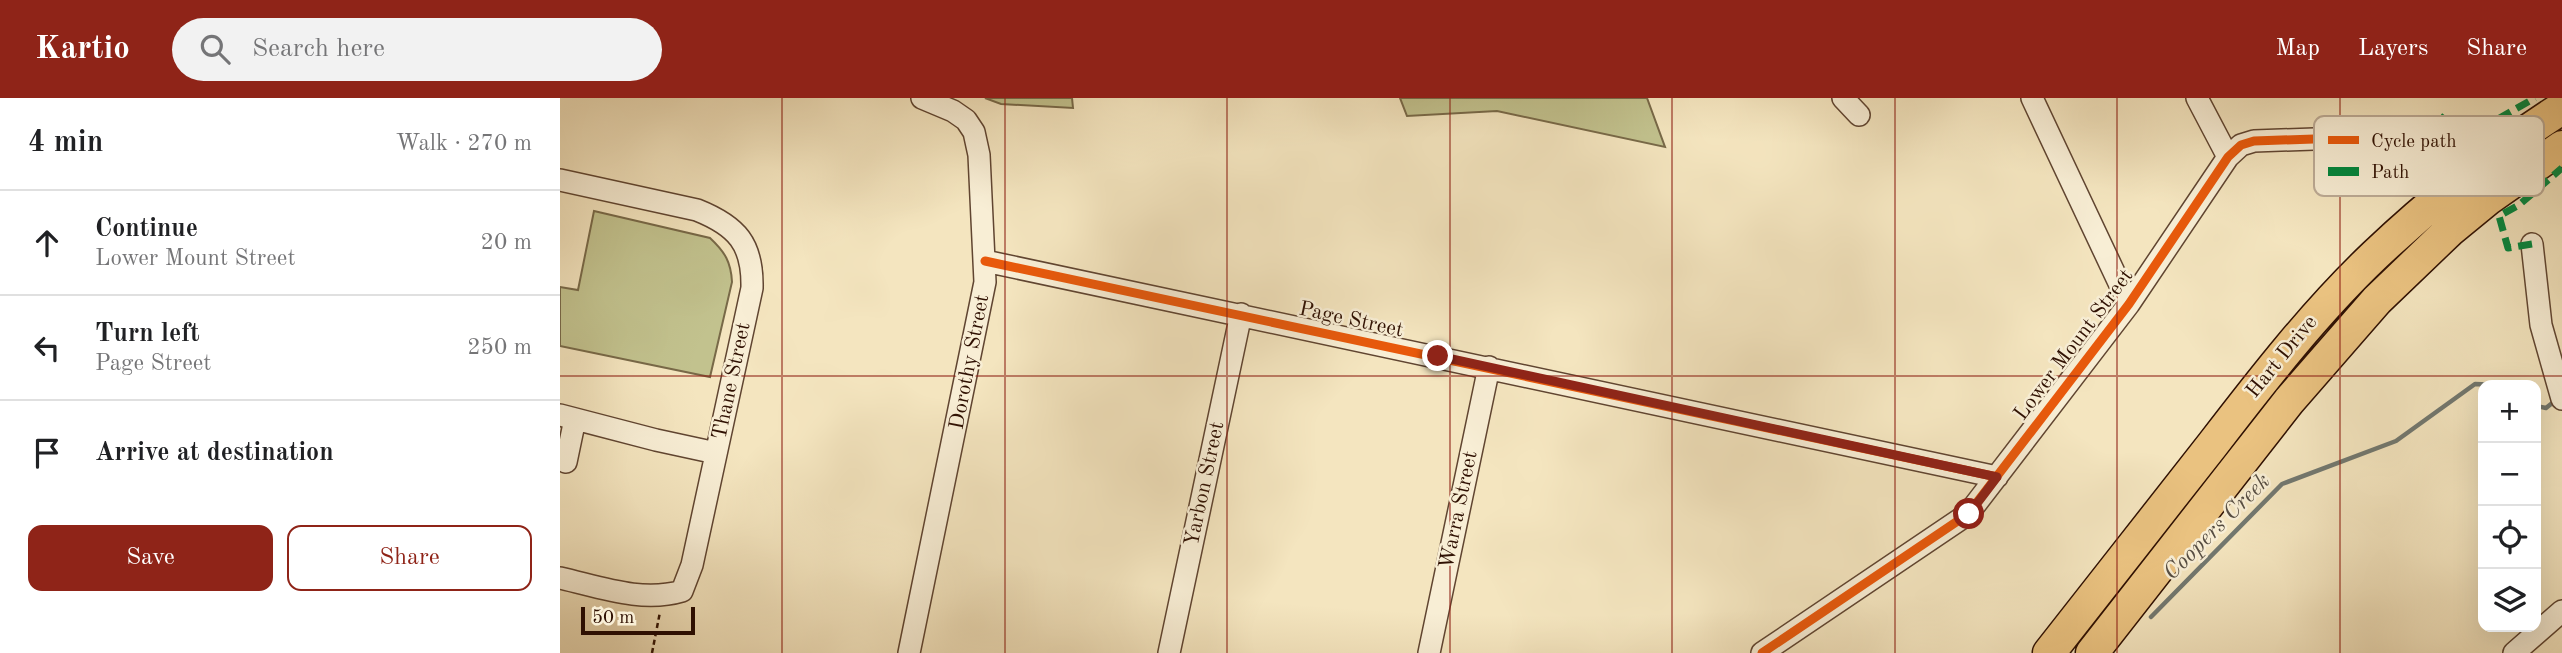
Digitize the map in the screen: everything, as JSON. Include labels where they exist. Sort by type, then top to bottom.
[{"type":"highway","name":"Hart Drive","points":[[2544,120],[2562,108]]},
{"type":"highway","name":"Hart Drive","points":[[2544,160],[2562,147]]},
{"type":"highway","name":"Hart Drive","points":[[2049,653],[2320,311],[2374,256],[2441,196]]},
{"type":"highway","name":"Hart Drive","points":[[2092,653],[2289,401],[2377,300],[2493,196]]},
{"type":"street","name":"Dorothy Street","points":[[909,653],[985,294],[979,155],[974,132],[966,120],[953,111],[922,98]]},
{"type":"street","points":[[1843,98],[1859,115]]},
{"type":"street","points":[[2032,98],[2129,304]]},
{"type":"street","points":[[2197,98],[2228,157]]},
{"type":"street","name":"Lower Mount Street","points":[[1762,653],[1969,514],[2129,304],[2228,157],[2241,145],[2254,141],[2314,139]]},
{"type":"street","name":"Thane Street","points":[[560,180],[697,210],[719,219],[736,232],[748,251],[753,269],[752,289],[689,573],[682,591],[663,597]]},
{"type":"street","points":[[2532,244],[2541,325],[2560,391]]},
{"type":"street","name":"Page Street","points":[[985,261],[1997,477]]},
{"type":"street","name":"Yarbon Street","points":[[1169,653],[1241,314]]},
{"type":"street","name":"Warra Street","points":[[1429,653],[1489,368]]},
{"type":"street","points":[[566,462],[568,417],[716,453]]},
{"type":"street","points":[[560,578],[645,596],[663,597]]},
{"type":"street","points":[[2514,653],[2562,611]]},
{"type":"path","points":[[652,653],[663,597]]},
{"type":"green space","points":[[985,98],[1072,98],[1073,108],[1001,104]]},
{"type":"green space","points":[[1400,98],[1647,98],[1665,147],[1497,111],[1407,116]]},
{"type":"green space","points":[[594,211],[710,238],[723,253],[729,263],[732,282],[710,377],[560,346],[560,287],[578,290]]},
{"type":"waterway","name":"Coopers Creek","points":[[2151,617],[2282,484],[2396,441],[2478,384]]},
{"type":"waterway","name":"Coopers Creek","points":[[2541,407],[2546,408],[2556,400]]},
{"type":"marked path","points":[[2503,116],[2535,98]]},
{"type":"marked path","points":[[2544,183],[2562,168]]},
{"type":"marked path","points":[[2529,196],[2499,216],[2508,248],[2532,244]]},
{"type":"cycle path","points":[[1762,653],[1968,514],[2129,304],[2228,157],[2241,145],[2254,141],[2314,139]]},
{"type":"cycle path","points":[[985,261],[1997,477]]},
{"type":"route","points":[[1438,356],[1997,477],[1969,514]]}]
